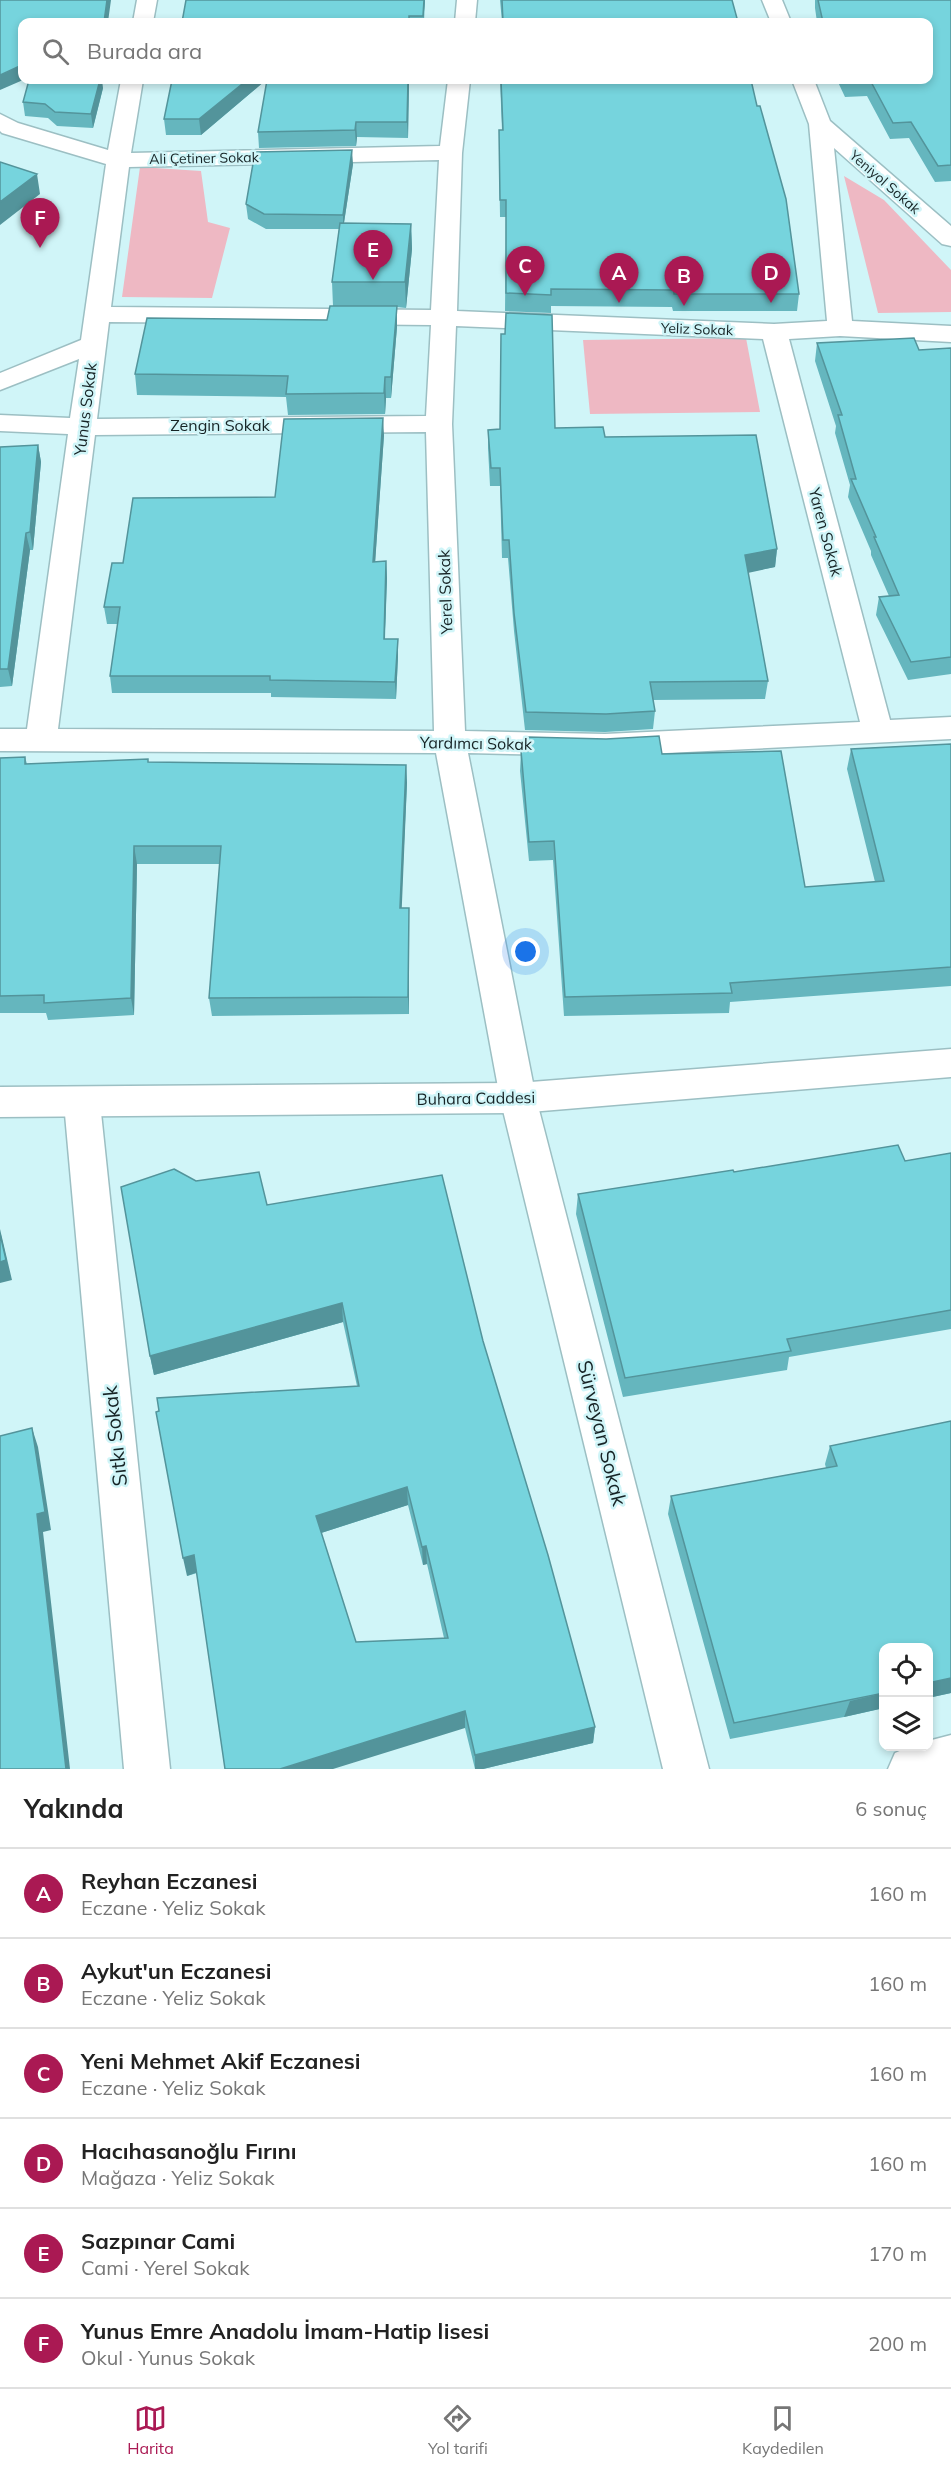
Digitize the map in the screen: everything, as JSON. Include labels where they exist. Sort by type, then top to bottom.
[{"type":"street","points":[[144,18],[147,0]]},
{"type":"street","points":[[465,18],[467,0]]},
{"type":"street","points":[[772,0],[779,18]]},
{"type":"street","name":"Yunus Sokak","points":[[41,740],[118,160],[131,84]]},
{"type":"street","name":"Yerel Sokak","points":[[459,84],[451,153],[439,424],[450,742],[518,1098]]},
{"type":"street","points":[[805,84],[820,124],[840,328]]},
{"type":"street","name":"Ali Çetiner Sokak","points":[[0,122],[10,128],[118,160],[451,153]]},
{"type":"street","name":"Yeniyol Sokak","points":[[820,124],[951,239]]},
{"type":"street","name":"Yeliz Sokak","points":[[98,314],[443,318],[774,332],[840,328],[951,334]]},
{"type":"street","name":"Yaren Sokak","points":[[774,332],[878,732]]},
{"type":"street","points":[[0,382],[93,345]]},
{"type":"street","name":"Zengin Sokak","points":[[0,423],[83,426],[439,424]]},
{"type":"street","name":"Yardımcı Sokak","points":[[0,740],[605,745],[951,728]]},
{"type":"street","name":"Buhara Caddesi","points":[[0,1102],[518,1098],[951,1063]]},
{"type":"street","name":"Sürveyan Sokak","points":[[518,1098],[686,1769]]},
{"type":"street","name":"Sıtkı Sokak","points":[[82,1103],[147,1769]]},
{"type":"street","points":[[911,1769],[951,1757]]},
{"type":"shaded area","points":[[140,167],[201,171],[208,222],[230,228],[212,298],[122,297]]},
{"type":"shaded area","points":[[844,176],[884,200],[951,270],[951,312],[878,313]]},
{"type":"shaded area","points":[[746,338],[760,412],[590,414],[583,340]]},
{"type":"building","points":[[0,0],[107,0],[105,18],[18,18],[18,67],[0,75]]},
{"type":"building","points":[[186,0],[424,0],[423,16],[409,16],[409,18],[183,18]]},
{"type":"building","points":[[502,0],[732,0],[737,18],[503,18]]},
{"type":"building","points":[[818,0],[951,0],[951,165],[938,166],[911,122],[893,123],[872,84],[933,84],[933,18],[822,18]]},
{"type":"building","points":[[28,84],[99,84],[91,114],[55,112],[45,104],[23,102]]},
{"type":"building","points":[[171,84],[242,84],[199,119],[164,119]]},
{"type":"building","points":[[266,84],[408,84],[407,122],[356,122],[355,130],[258,132]]},
{"type":"building","points":[[501,84],[752,84],[786,199],[799,294],[674,294],[674,290],[551,289],[551,295],[506,293],[506,200],[500,200],[499,130],[503,130]]},
{"type":"building","points":[[352,150],[343,215],[264,214],[246,204],[255,152]]},
{"type":"building","points":[[0,162],[37,174],[0,202]]},
{"type":"building","points":[[340,223],[411,224],[405,282],[332,282]]},
{"type":"building","points":[[330,306],[397,306],[391,377],[385,377],[384,393],[286,394],[288,376],[135,374],[147,318],[327,320]]},
{"type":"building","points":[[506,313],[552,315],[555,428],[603,427],[605,437],[756,435],[777,549],[745,555],[768,681],[650,682],[655,711],[606,714],[526,712],[514,613],[509,540],[503,540],[500,468],[491,468],[488,430],[500,429],[501,334],[505,334]]},
{"type":"building","points":[[914,338],[919,350],[951,348],[951,657],[911,662],[879,597],[899,595],[851,479],[856,479],[838,415],[842,415],[817,343]]},
{"type":"building","points":[[383,418],[373,562],[386,561],[384,639],[398,639],[395,682],[270,680],[270,676],[110,676],[120,607],[104,607],[112,563],[123,563],[133,498],[275,497],[284,419]]},
{"type":"building","points":[[38,445],[30,532],[26,533],[8,669],[0,669],[0,447]]},
{"type":"building","points":[[659,736],[662,754],[781,751],[805,887],[884,881],[851,749],[951,744],[951,967],[730,983],[732,993],[565,997],[554,841],[529,842],[521,751],[530,751],[528,737],[606,739]]},
{"type":"building","points":[[25,757],[25,764],[148,759],[148,762],[406,765],[400,908],[409,908],[408,997],[209,998],[221,846],[134,846],[131,998],[44,1003],[44,995],[0,996],[0,758]]},
{"type":"building","points":[[898,1145],[905,1161],[951,1153],[951,1310],[787,1339],[791,1351],[625,1378],[578,1194],[733,1170],[734,1172]]},
{"type":"building","points":[[174,1169],[196,1181],[259,1172],[267,1205],[442,1175],[483,1341],[548,1555],[595,1727],[475,1755],[465,1711],[280,1769],[225,1769],[194,1555],[183,1558],[156,1412],[159,1411],[157,1398],[359,1386],[342,1303],[150,1356],[121,1187]],"holes":[[[407,1487],[422,1547],[426,1546],[448,1638],[356,1642],[316,1516]]]},
{"type":"building","points":[[0,1234],[6,1260],[0,1262]]},
{"type":"building","points":[[951,1421],[951,1678],[933,1682],[933,1643],[879,1643],[879,1694],[734,1723],[671,1496],[837,1466],[830,1446]]},
{"type":"building","points":[[32,1428],[45,1512],[37,1514],[66,1769],[0,1769],[0,1436]]},
{"type":"place","name":"Yunus Emre Anadolu İmam-Hatip lisesi","points":[[40,248]]},
{"type":"place","name":"Sazpınar Cami","points":[[373,280]]},
{"type":"place","name":"Yeni Mehmet Akif Eczanesi","points":[[525,296]]},
{"type":"place","name":"Reyhan Eczanesi","points":[[619,303]]},
{"type":"place","name":"Hacıhasanoğlu Fırını","points":[[771,303]]},
{"type":"place","name":"Aykut'un Eczanesi","points":[[684,306]]}]
